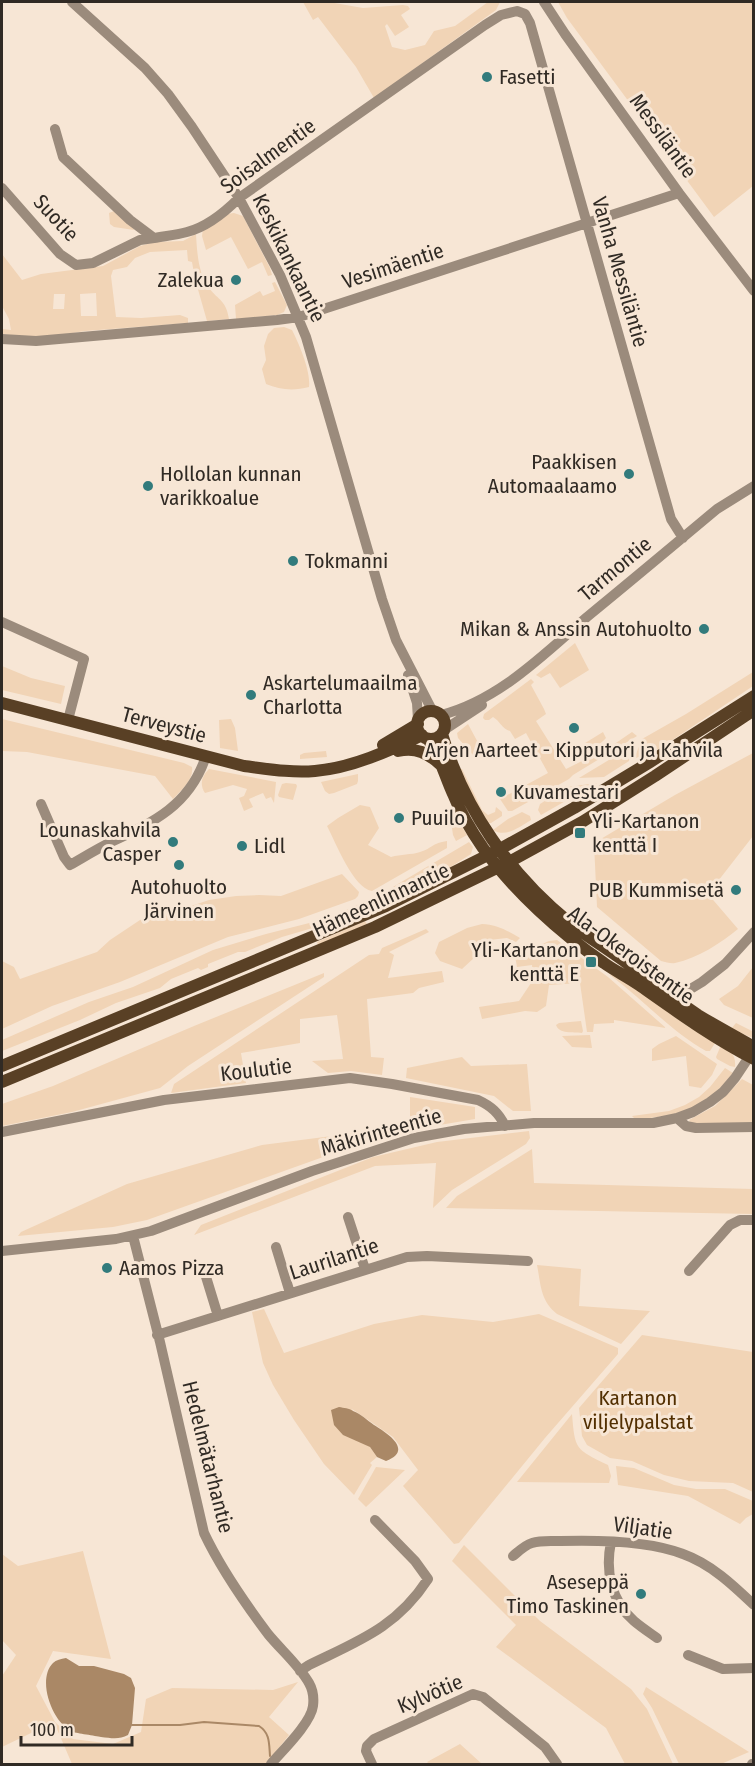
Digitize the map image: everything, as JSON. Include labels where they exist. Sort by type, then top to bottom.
[{"type":"main road","name":"Hämeenlinnantie","points":[[2,1066],[375,910],[494,852],[621,780],[753,696]]},
{"type":"main road","name":"Terveystie","points":[[2,703],[244,766],[276,770],[333,770],[362,765],[412,748],[431,756],[442,766]]},
{"type":"main road","name":"Hämeenlinnantie","points":[[2,1082],[375,927],[503,865],[582,822],[753,710]]},
{"type":"main road","points":[[443,732],[436,738],[421,730],[426,713],[437,714],[445,722],[443,732],[465,794],[494,852]]},
{"type":"main road","name":"Keskikankaantie","points":[[421,730],[436,749],[455,799],[476,837],[494,852]]},
{"type":"main road","name":"Terveystie","points":[[321,770],[325,766],[357,757],[421,730]]},
{"type":"main road","name":"Ala-Okeroistentie","points":[[494,852],[503,865],[515,871],[570,923],[671,1001],[697,1014],[752,1054]]},
{"type":"street","name":"Keskikankaantie","points":[[73,2],[146,68],[168,94],[239,198],[280,275],[299,317],[316,369],[382,600],[417,703],[421,730]]},
{"type":"street","name":"Messiläntie","points":[[544,2],[679,192],[753,291]]},
{"type":"street","name":"Soisalmentie","points":[[154,238],[199,228],[485,25],[511,12],[518,11],[525,14]]},
{"type":"street","name":"Vanha Messiläntie","points":[[525,14],[531,23],[544,67],[586,224],[671,519],[683,538]]},
{"type":"street","points":[[55,129],[63,156],[130,220],[154,238]]},
{"type":"street","name":"Suotie","points":[[2,188],[60,254],[76,265],[93,263],[140,240],[154,238]]},
{"type":"street","name":"Vesimäentie","points":[[2,339],[36,341],[299,317],[679,192]]},
{"type":"street","name":"Tarmontie","points":[[443,732],[496,695],[505,685],[717,509],[753,486]]},
{"type":"street","points":[[2,622],[84,659],[68,720]]},
{"type":"street","name":"Keskikankaantie","points":[[401,652],[437,714]]},
{"type":"street","name":"Tarmontie","points":[[437,714],[456,711],[505,685]]},
{"type":"street","points":[[41,804],[64,857],[70,865],[164,815],[178,803],[194,782],[206,756]]},
{"type":"street","points":[[671,1001],[702,982],[725,964],[753,932]]},
{"type":"street","name":"Mäkirinteentie","points":[[2,1251],[133,1236],[368,1152],[414,1138],[464,1130],[551,1122],[653,1123],[677,1118],[693,1112],[723,1092],[752,1054]]},
{"type":"street","name":"Koulutie","points":[[2,1132],[164,1100],[350,1078],[478,1100],[490,1106],[505,1126]]},
{"type":"street","points":[[677,1118],[686,1126],[696,1128],[753,1127]]},
{"type":"street","points":[[348,1217],[365,1269]]},
{"type":"street","points":[[689,1271],[730,1225],[740,1220],[753,1220]]},
{"type":"street","name":"Hedelmätarhantie","points":[[133,1236],[204,1533],[240,1596],[308,1681],[314,1695],[313,1708],[303,1727],[271,1764]]},
{"type":"street","points":[[276,1247],[290,1293]]},
{"type":"street","name":"Laurilantie","points":[[157,1335],[396,1259],[416,1256],[528,1262]]},
{"type":"street","points":[[203,1267],[218,1316]]},
{"type":"street","points":[[300,1671],[376,1632],[408,1605],[428,1579],[415,1561],[375,1521]]},
{"type":"street","name":"Viljatie","points":[[513,1556],[531,1543],[541,1541],[633,1543],[683,1554],[706,1565],[753,1605]]},
{"type":"street","points":[[611,1542],[608,1558],[613,1591],[621,1607],[633,1621],[657,1638]]},
{"type":"street","points":[[688,1655],[704,1663],[723,1668],[753,1668]]},
{"type":"street","name":"Kylvötie","points":[[372,1764],[366,1751],[367,1746],[374,1739],[473,1694],[483,1698],[545,1747],[557,1764]]},
{"type":"green space","points":[[303,2],[329,2],[363,8],[408,6],[410,9],[401,15],[409,27],[395,36],[387,24],[385,26],[392,47],[405,50],[425,45],[434,31],[455,26],[488,2],[500,2],[496,10],[374,98],[356,67],[318,17],[313,20]]},
{"type":"green space","points":[[558,2],[753,2],[753,186],[714,217],[567,18]]},
{"type":"green space","points":[[114,211],[134,230],[114,227],[110,224],[109,213]]},
{"type":"green space","points":[[234,213],[243,216],[272,275],[268,276],[262,262],[248,269],[231,237],[206,250],[202,236],[203,229],[227,214]]},
{"type":"green space","points":[[196,234],[202,276],[209,288],[224,304],[229,319],[207,321],[192,262],[188,261],[187,250],[150,252],[135,258],[127,267],[113,270],[111,276],[116,317],[180,315],[188,318],[188,323],[85,331],[54,336],[2,334],[2,329],[11,330],[9,319],[2,306],[2,254],[22,280],[41,274],[103,266],[140,246],[155,242],[183,241]],"holes":[[[96,293],[97,316],[81,316],[80,294]],[[54,294],[65,294],[64,309],[53,309]]]},
{"type":"green space","points":[[275,282],[287,305],[284,312],[277,315],[236,319],[235,305],[260,291],[263,296],[275,291],[272,283]]},
{"type":"green space","points":[[284,327],[292,330],[301,350],[308,373],[309,387],[287,389],[266,384],[262,369],[266,360],[264,346],[268,334],[274,328]]},
{"type":"green space","points":[[575,643],[589,670],[560,688],[550,673],[541,678],[536,675]]},
{"type":"green space","points":[[2,666],[31,678],[65,686],[61,704],[2,690]]},
{"type":"green space","points":[[753,672],[753,686],[659,749],[634,759],[642,739]]},
{"type":"green space","points":[[531,679],[534,682],[531,685],[546,714],[536,721],[566,769],[610,747],[632,732],[637,736],[569,779],[512,811],[508,811],[500,799],[548,773],[526,733],[515,739],[510,731],[493,717],[489,720],[483,718],[484,714]]},
{"type":"green space","points":[[2,719],[184,763],[192,767],[191,776],[173,799],[155,776],[27,752],[2,751]]},
{"type":"green space","points":[[231,719],[235,728],[238,751],[220,748],[219,720]]},
{"type":"green space","points":[[468,724],[482,750],[473,755],[458,738],[457,733]]},
{"type":"green space","points":[[603,732],[606,738],[600,743],[589,750],[577,752],[577,748]]},
{"type":"green space","points":[[632,746],[629,761],[604,777],[579,778]]},
{"type":"green space","points":[[326,751],[327,757],[300,759],[300,755],[304,753]]},
{"type":"green space","points":[[753,753],[753,836],[708,894],[738,929],[717,945],[692,958],[673,963],[661,961],[597,907],[594,843],[675,795]]},
{"type":"green space","points":[[209,769],[276,782],[274,803],[271,797],[266,799],[263,793],[249,799],[253,807],[244,811],[239,798],[244,796],[247,789],[233,785],[205,793],[202,780]]},
{"type":"green space","points":[[458,769],[462,769],[482,810],[488,815],[495,812],[496,807],[502,812],[502,816],[491,823],[486,823]]},
{"type":"green space","points":[[358,774],[357,784],[334,793],[329,794],[325,791],[321,782]]},
{"type":"green space","points":[[597,783],[541,815],[538,810],[540,804],[567,787]]},
{"type":"green space","points":[[282,784],[297,786],[293,800],[278,795]]},
{"type":"green space","points":[[360,805],[370,807],[379,828],[368,845],[391,857],[420,852],[447,841],[447,848],[372,891],[365,888],[352,874],[327,826]]},
{"type":"green space","points":[[451,807],[467,835],[456,841],[449,808]]},
{"type":"green space","points":[[522,812],[530,816],[531,820],[508,832],[493,830],[508,819]]},
{"type":"green space","points":[[469,842],[473,847],[471,854],[446,870],[407,889],[316,927],[282,937],[245,952],[238,952],[208,964],[208,967],[201,970],[198,968],[171,979],[160,988],[116,1003],[2,1051],[2,1040],[89,1002],[133,987],[213,950],[329,918],[381,894]]},
{"type":"green space","points":[[342,874],[359,892],[355,899],[299,919],[228,937],[120,982],[52,1006],[2,1029],[2,961],[14,967],[20,979],[97,952],[110,940],[152,912],[173,912],[209,900],[236,896],[281,896]]},
{"type":"green space","points":[[365,921],[367,924],[318,945],[317,942]]},
{"type":"green space","points":[[482,924],[506,930],[520,938],[516,942],[507,938],[480,941],[473,947],[475,957],[462,969],[440,961],[435,953],[439,942],[467,928]]},
{"type":"green space","points":[[426,929],[429,932],[389,952],[394,955],[388,978],[442,971],[444,982],[419,988],[413,993],[367,999],[371,1057],[384,1058],[382,1075],[351,1071],[328,1073],[312,1061],[343,1059],[337,1015],[300,1019],[300,1043],[241,1053],[246,1083],[171,1093],[174,1084],[369,955],[379,954],[382,948]]},
{"type":"green space","points":[[557,940],[608,977],[666,1028],[614,1020],[614,1023],[594,1024],[593,1032],[587,1032],[580,983],[549,985],[546,1006],[537,1012],[525,1011],[482,1019],[479,1007],[519,1001],[533,980],[532,965],[517,967],[515,956],[549,941]]},
{"type":"green space","points":[[753,967],[753,1018],[724,1005],[719,999],[738,986]]},
{"type":"green space","points":[[324,973],[324,977],[188,1066],[160,1088],[72,1112],[2,1126],[2,1104],[53,1086]]},
{"type":"green space","points":[[611,974],[715,1043],[710,1051],[706,1051],[680,1034]]},
{"type":"green space","points":[[581,1021],[582,1033],[563,1031],[556,1025],[559,1023]]},
{"type":"green space","points":[[736,1023],[752,1031],[753,1038],[731,1029]]},
{"type":"green space","points":[[590,1035],[592,1048],[572,1047],[562,1036]]},
{"type":"green space","points":[[676,1036],[717,1064],[712,1075],[701,1088],[689,1086],[686,1056],[652,1061],[652,1049]]},
{"type":"green space","points":[[721,1045],[732,1054],[735,1067],[717,1059]]},
{"type":"green space","points":[[462,1057],[471,1066],[527,1064],[531,1111],[513,1111],[494,1096],[406,1078],[407,1068]]},
{"type":"green space","points":[[725,1068],[733,1073],[717,1092],[697,1106],[656,1117],[635,1119],[632,1116],[669,1111],[685,1105],[710,1087]]},
{"type":"green space","points":[[742,1079],[753,1085],[753,1125],[692,1124],[689,1120],[715,1106]]},
{"type":"green space","points":[[410,1097],[475,1107],[475,1119],[416,1129],[365,1142],[147,1220],[113,1227],[18,1236],[21,1232],[127,1184],[262,1145],[410,1126]]},
{"type":"green space","points":[[529,1131],[530,1138],[526,1144],[452,1190],[433,1208],[436,1163],[375,1166],[194,1235],[201,1225],[373,1157],[437,1142]]},
{"type":"green space","points":[[532,1149],[534,1183],[753,1189],[753,1214],[446,1208],[457,1196]]},
{"type":"green space","points":[[537,1265],[581,1269],[579,1306],[650,1311],[621,1344],[551,1309],[544,1298]]},
{"type":"green space","points":[[264,1309],[284,1353],[374,1324],[422,1315],[493,1322],[539,1314],[618,1348],[618,1354],[459,1543],[454,1544],[403,1486],[418,1470],[393,1437],[352,1409],[377,1457],[370,1463],[372,1465],[354,1495],[324,1464],[294,1420],[263,1363],[252,1312]]},
{"type":"green space","name":"Kartanon viljelypalstat","points":[[642,1335],[753,1352],[753,1492],[733,1483],[689,1481],[664,1475],[632,1461],[610,1458],[587,1445],[582,1436],[579,1408]]},
{"type":"green space","points":[[572,1414],[576,1442],[583,1451],[608,1465],[611,1476],[609,1483],[517,1482]]},
{"type":"green space","points":[[616,1466],[634,1468],[674,1485],[696,1489],[725,1489],[753,1501],[753,1514],[740,1524],[688,1496],[618,1485]]},
{"type":"green space","points":[[376,1467],[405,1470],[366,1507],[358,1499]]},
{"type":"green space","points":[[464,1545],[540,1621],[631,1689],[647,1709],[673,1764],[625,1764],[606,1728],[496,1647],[516,1625],[452,1561]]},
{"type":"green space","points":[[83,1551],[111,1659],[53,1651],[36,1686],[55,1722],[73,1739],[113,1744],[141,1732],[146,1699],[172,1688],[273,1690],[298,1682],[269,1717],[289,1735],[266,1764],[72,1764],[54,1722],[2,1747],[2,1676],[16,1655],[2,1640],[2,1554],[18,1566]]},
{"type":"green space","points":[[646,1687],[749,1752],[721,1764],[679,1764],[643,1694]]},
{"type":"green space","points":[[460,1744],[482,1764],[429,1764],[427,1762]]},
{"type":"shaded area","points":[[339,1407],[359,1414],[391,1437],[398,1447],[398,1452],[394,1457],[386,1461],[377,1457],[370,1447],[343,1435],[334,1425],[331,1410]]},
{"type":"shaded area","points":[[66,1658],[79,1666],[94,1666],[131,1678],[135,1688],[132,1725],[128,1735],[112,1738],[73,1732],[59,1720],[49,1701],[46,1680],[53,1663]]},
{"type":"waterway","points":[[132,1725],[180,1725],[204,1722],[259,1726],[267,1735],[270,1756]]},
{"type":"place","name":"Fasetti","points":[[487,77]]},
{"type":"place","name":"Zalekua","points":[[236,280]]},
{"type":"place","name":"Paakkisen Automaalaamo","points":[[629,474]]},
{"type":"place","name":"Hollolan kunnan varikkoalue","points":[[148,486]]},
{"type":"place","name":"Tokmanni","points":[[293,561]]},
{"type":"place","name":"Mikan & Anssin Autohuolto","points":[[704,629]]},
{"type":"place","name":"Askartelumaailma Charlotta","points":[[251,695]]},
{"type":"place","name":"Arjen Aarteet - Kipputori ja Kahvila","points":[[574,728]]},
{"type":"place","name":"Kuvamestari","points":[[501,792]]},
{"type":"place","name":"Puuilo","points":[[399,818]]},
{"type":"place","name":"Yli-Kartanon kenttä I","points":[[580,833]]},
{"type":"place","name":"Lounaskahvila Casper","points":[[173,842]]},
{"type":"place","name":"Lidl","points":[[242,846]]},
{"type":"place","name":"Autohuolto Järvinen","points":[[179,865]]},
{"type":"place","name":"PUB Kummisetä","points":[[736,890]]},
{"type":"place","name":"Yli-Kartanon kenttä E","points":[[591,962]]},
{"type":"place","name":"Aamos Pizza","points":[[107,1268]]},
{"type":"place","name":"Aseseppä Timo Taskinen","points":[[641,1594]]}]
